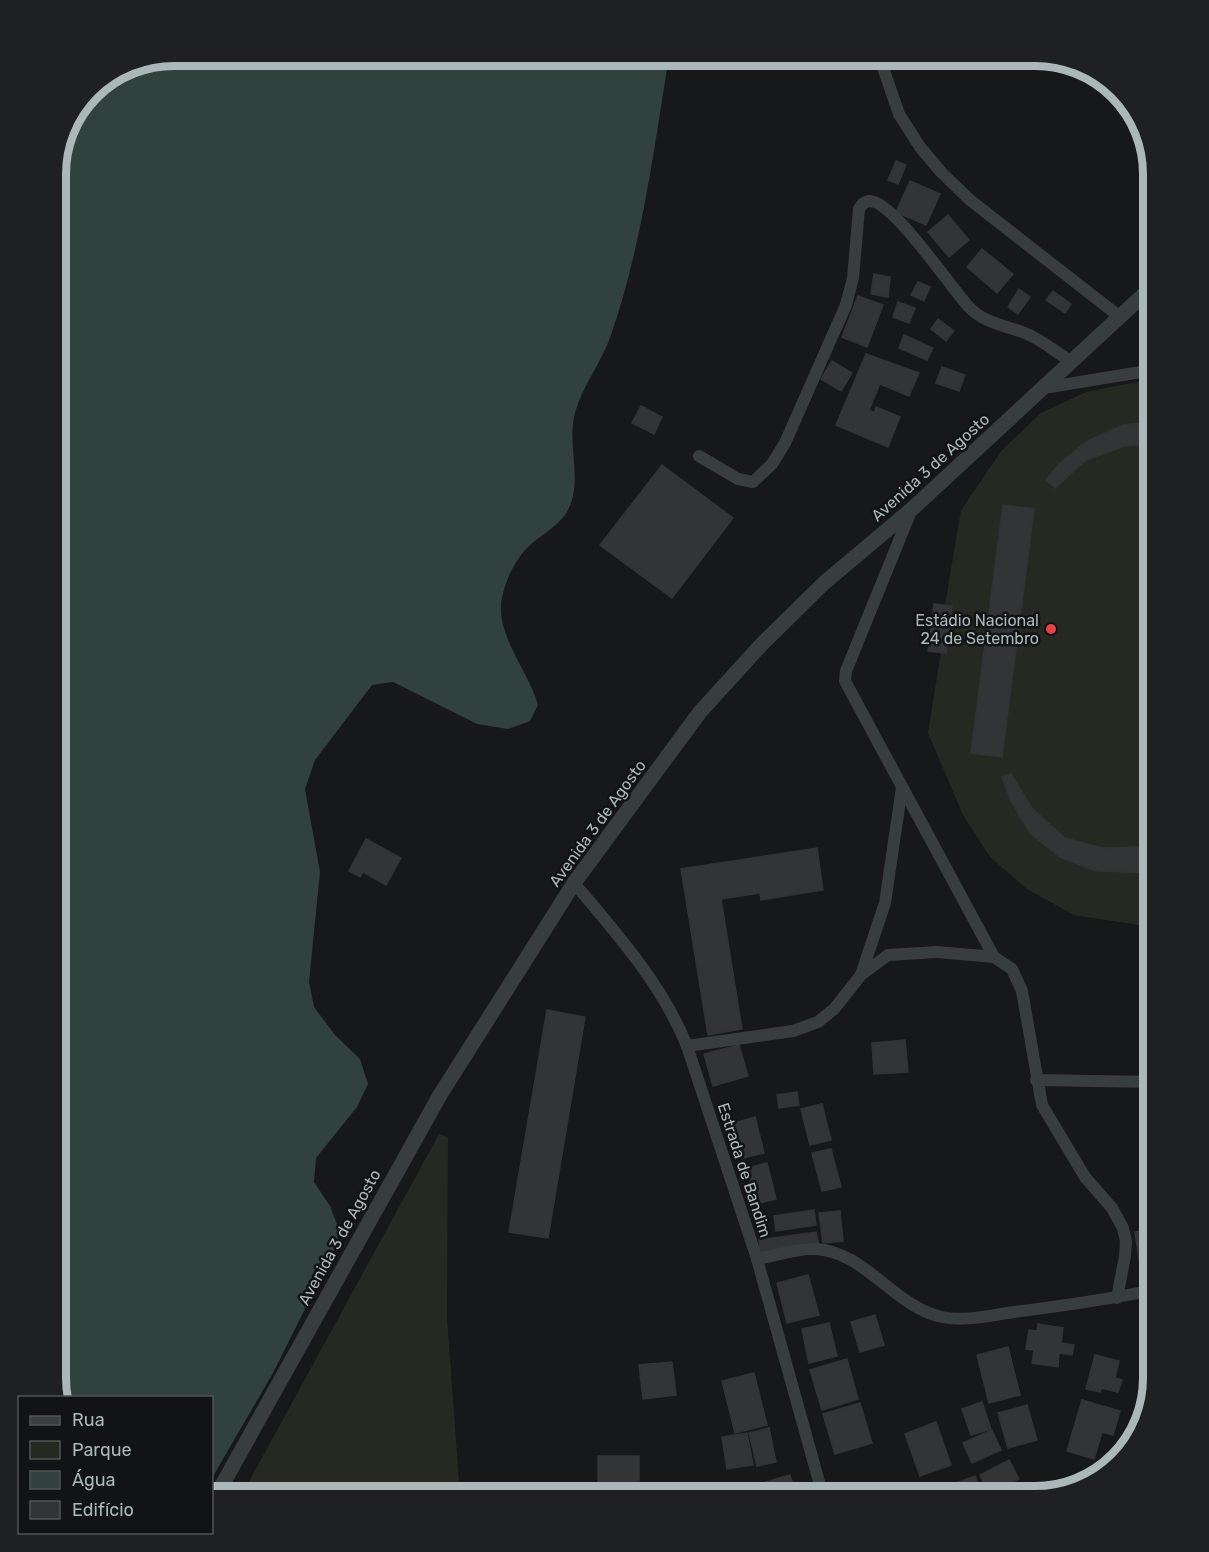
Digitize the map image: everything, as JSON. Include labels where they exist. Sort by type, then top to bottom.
[{"type":"street","points":[[882,66],[899,114],[920,147],[942,173],[970,200],[1120,316]]},
{"type":"street","points":[[699,456],[738,479],[753,482],[772,465],[785,443],[846,305],[853,278],[859,209],[862,203],[870,201],[876,203],[901,223],[921,244],[977,315],[995,324],[1032,336],[1071,362]]},
{"type":"street","name":"Avenida 3 de Agosto","points":[[222,1486],[440,1095],[574,884],[700,712],[731,676],[824,583],[912,509],[1143,296]]},
{"type":"street","points":[[1044,388],[1143,372]]},
{"type":"street","points":[[912,509],[846,671],[846,681],[994,957],[1012,969],[1022,991],[1042,1105],[1085,1177],[1112,1208],[1123,1227],[1126,1241],[1125,1256],[1117,1298]]},
{"type":"street","points":[[861,975],[885,903],[902,787]]},
{"type":"street","name":"Estrada de Bandim","points":[[574,884],[639,961],[673,1016],[687,1046],[757,1259],[819,1486]]},
{"type":"street","points":[[687,1046],[793,1031],[818,1022],[834,1009],[861,975],[888,955],[937,952],[994,957]]},
{"type":"street","points":[[1036,1080],[1143,1083]]},
{"type":"street","points":[[757,1259],[808,1249],[830,1252],[855,1263],[907,1301],[944,1318],[969,1318],[1143,1292]]},
{"type":"green space","name":"Estádio Nacional 24 de Setembro","points":[[1143,381],[1143,924],[1139,925],[1074,915],[1027,889],[990,857],[963,815],[928,733],[941,652],[946,653],[945,605],[961,510],[1002,450],[1041,413],[1086,392]]},
{"type":"green space","points":[[439,1134],[448,1137],[447,1318],[459,1486],[246,1486]]},
{"type":"water","points":[[167,66],[667,66],[646,197],[622,301],[603,355],[582,393],[575,413],[572,435],[575,481],[571,503],[563,517],[528,547],[518,559],[502,597],[502,617],[509,643],[538,705],[530,721],[508,729],[477,724],[393,682],[372,685],[315,760],[305,789],[320,872],[309,982],[314,1007],[335,1035],[360,1059],[368,1084],[357,1107],[316,1158],[314,1182],[330,1206],[338,1227],[337,1245],[273,1373],[213,1476],[213,1396],[68,1396],[66,167],[74,132],[84,114],[108,88],[132,74]]},
{"type":"building","points":[[896,161],[906,165],[898,184],[888,180]]},
{"type":"building","points":[[910,181],[940,194],[926,225],[896,212]]},
{"type":"building","points":[[948,215],[969,240],[949,257],[928,232]]},
{"type":"building","points":[[982,249],[1013,274],[997,293],[967,267]]},
{"type":"building","points":[[874,274],[890,277],[888,297],[871,294]]},
{"type":"building","points":[[918,282],[930,287],[924,301],[911,295]]},
{"type":"building","points":[[1019,289],[1030,297],[1018,314],[1008,307]]},
{"type":"building","points":[[1053,291],[1071,304],[1065,313],[1046,300]]},
{"type":"building","points":[[858,296],[883,305],[867,347],[842,337]]},
{"type":"building","points":[[898,302],[915,308],[909,323],[893,317]]},
{"type":"building","points":[[938,319],[954,331],[946,341],[931,329]]},
{"type":"building","points":[[904,335],[933,348],[927,360],[899,348]]},
{"type":"building","points":[[866,354],[919,373],[909,396],[880,384],[869,410],[874,413],[876,407],[900,417],[888,447],[836,425]]},
{"type":"building","points":[[832,361],[852,373],[841,391],[821,379]]},
{"type":"building","points":[[942,367],[965,375],[959,391],[936,383]]},
{"type":"building","points":[[641,406],[662,417],[654,434],[632,423]]},
{"type":"building","points":[[1143,423],[1143,444],[1124,446],[1086,460],[1055,488],[1046,480],[1060,463],[1086,442],[1123,425]]},
{"type":"building","points":[[662,465],[733,518],[672,598],[600,545]]},
{"type":"building","points":[[1003,505],[1034,509],[1002,757],[971,753]]},
{"type":"building","points":[[934,604],[952,606],[946,653],[928,651]]},
{"type":"building","points":[[1011,774],[1032,808],[1065,838],[1102,848],[1143,847],[1143,873],[1097,871],[1060,857],[1030,833],[1011,801],[1002,777]]},
{"type":"building","points":[[366,839],[401,858],[386,885],[363,872],[360,877],[349,871]]},
{"type":"building","points":[[817,848],[823,890],[761,900],[760,893],[721,899],[742,1029],[708,1035],[681,869]]},
{"type":"building","points":[[547,1010],[585,1017],[548,1238],[509,1232]]},
{"type":"building","points":[[905,1040],[908,1072],[874,1074],[872,1043]]},
{"type":"building","points":[[739,1045],[748,1076],[713,1086],[704,1054]]},
{"type":"building","points":[[797,1092],[799,1105],[779,1108],[777,1095]]},
{"type":"building","points":[[822,1104],[831,1140],[810,1145],[801,1109]]},
{"type":"building","points":[[755,1117],[764,1153],[743,1158],[734,1123]]},
{"type":"building","points":[[831,1149],[841,1187],[822,1191],[812,1153]]},
{"type":"building","points":[[767,1163],[776,1199],[756,1204],[747,1168]]},
{"type":"building","points":[[814,1210],[816,1225],[776,1231],[774,1216]]},
{"type":"building","points":[[840,1211],[843,1241],[823,1243],[819,1213]]},
{"type":"building","points":[[1143,1231],[1143,1266],[1140,1266],[1135,1232]]},
{"type":"building","points":[[816,1232],[819,1246],[761,1254],[759,1240]]},
{"type":"building","points":[[808,1275],[819,1315],[787,1323],[777,1283]]},
{"type":"building","points":[[875,1315],[884,1345],[860,1352],[851,1322]]},
{"type":"building","points":[[829,1323],[837,1356],[809,1363],[802,1329]]},
{"type":"building","points":[[1038,1324],[1063,1328],[1061,1343],[1074,1345],[1072,1355],[1059,1353],[1058,1367],[1032,1363],[1034,1350],[1026,1349],[1029,1330],[1037,1331]]},
{"type":"building","points":[[1008,1347],[1020,1395],[989,1403],[977,1355]]},
{"type":"building","points":[[1095,1355],[1119,1361],[1115,1378],[1122,1380],[1118,1392],[1102,1388],[1100,1392],[1086,1389]]},
{"type":"building","points":[[847,1359],[858,1399],[822,1410],[810,1370]]},
{"type":"building","points":[[672,1362],[676,1395],[643,1399],[639,1365]]},
{"type":"building","points":[[754,1373],[767,1425],[735,1433],[722,1381]]},
{"type":"building","points":[[1082,1400],[1120,1411],[1113,1435],[1102,1432],[1094,1459],[1067,1451]]},
{"type":"building","points":[[982,1402],[991,1429],[971,1435],[962,1409]]},
{"type":"building","points":[[860,1403],[872,1443],[835,1454],[823,1414]]},
{"type":"building","points":[[1027,1405],[1037,1440],[1008,1448],[998,1413]]},
{"type":"building","points":[[936,1422],[951,1465],[920,1476],[905,1434]]},
{"type":"building","points":[[769,1428],[776,1462],[757,1466],[749,1433]]},
{"type":"building","points":[[992,1430],[1001,1450],[972,1463],[963,1443]]},
{"type":"building","points":[[747,1433],[753,1465],[727,1469],[722,1437]]},
{"type":"building","points":[[598,1456],[639,1456],[639,1486],[598,1486]]},
{"type":"building","points":[[1009,1460],[1019,1479],[1005,1486],[985,1486],[980,1475]]},
{"type":"building","points":[[790,1475],[793,1486],[767,1486],[766,1482]]},
{"type":"building","points":[[975,1476],[979,1486],[949,1486]]},
{"type":"place","name":"Estádio Nacional 24 de Setembro","points":[[1051,629]]}]
